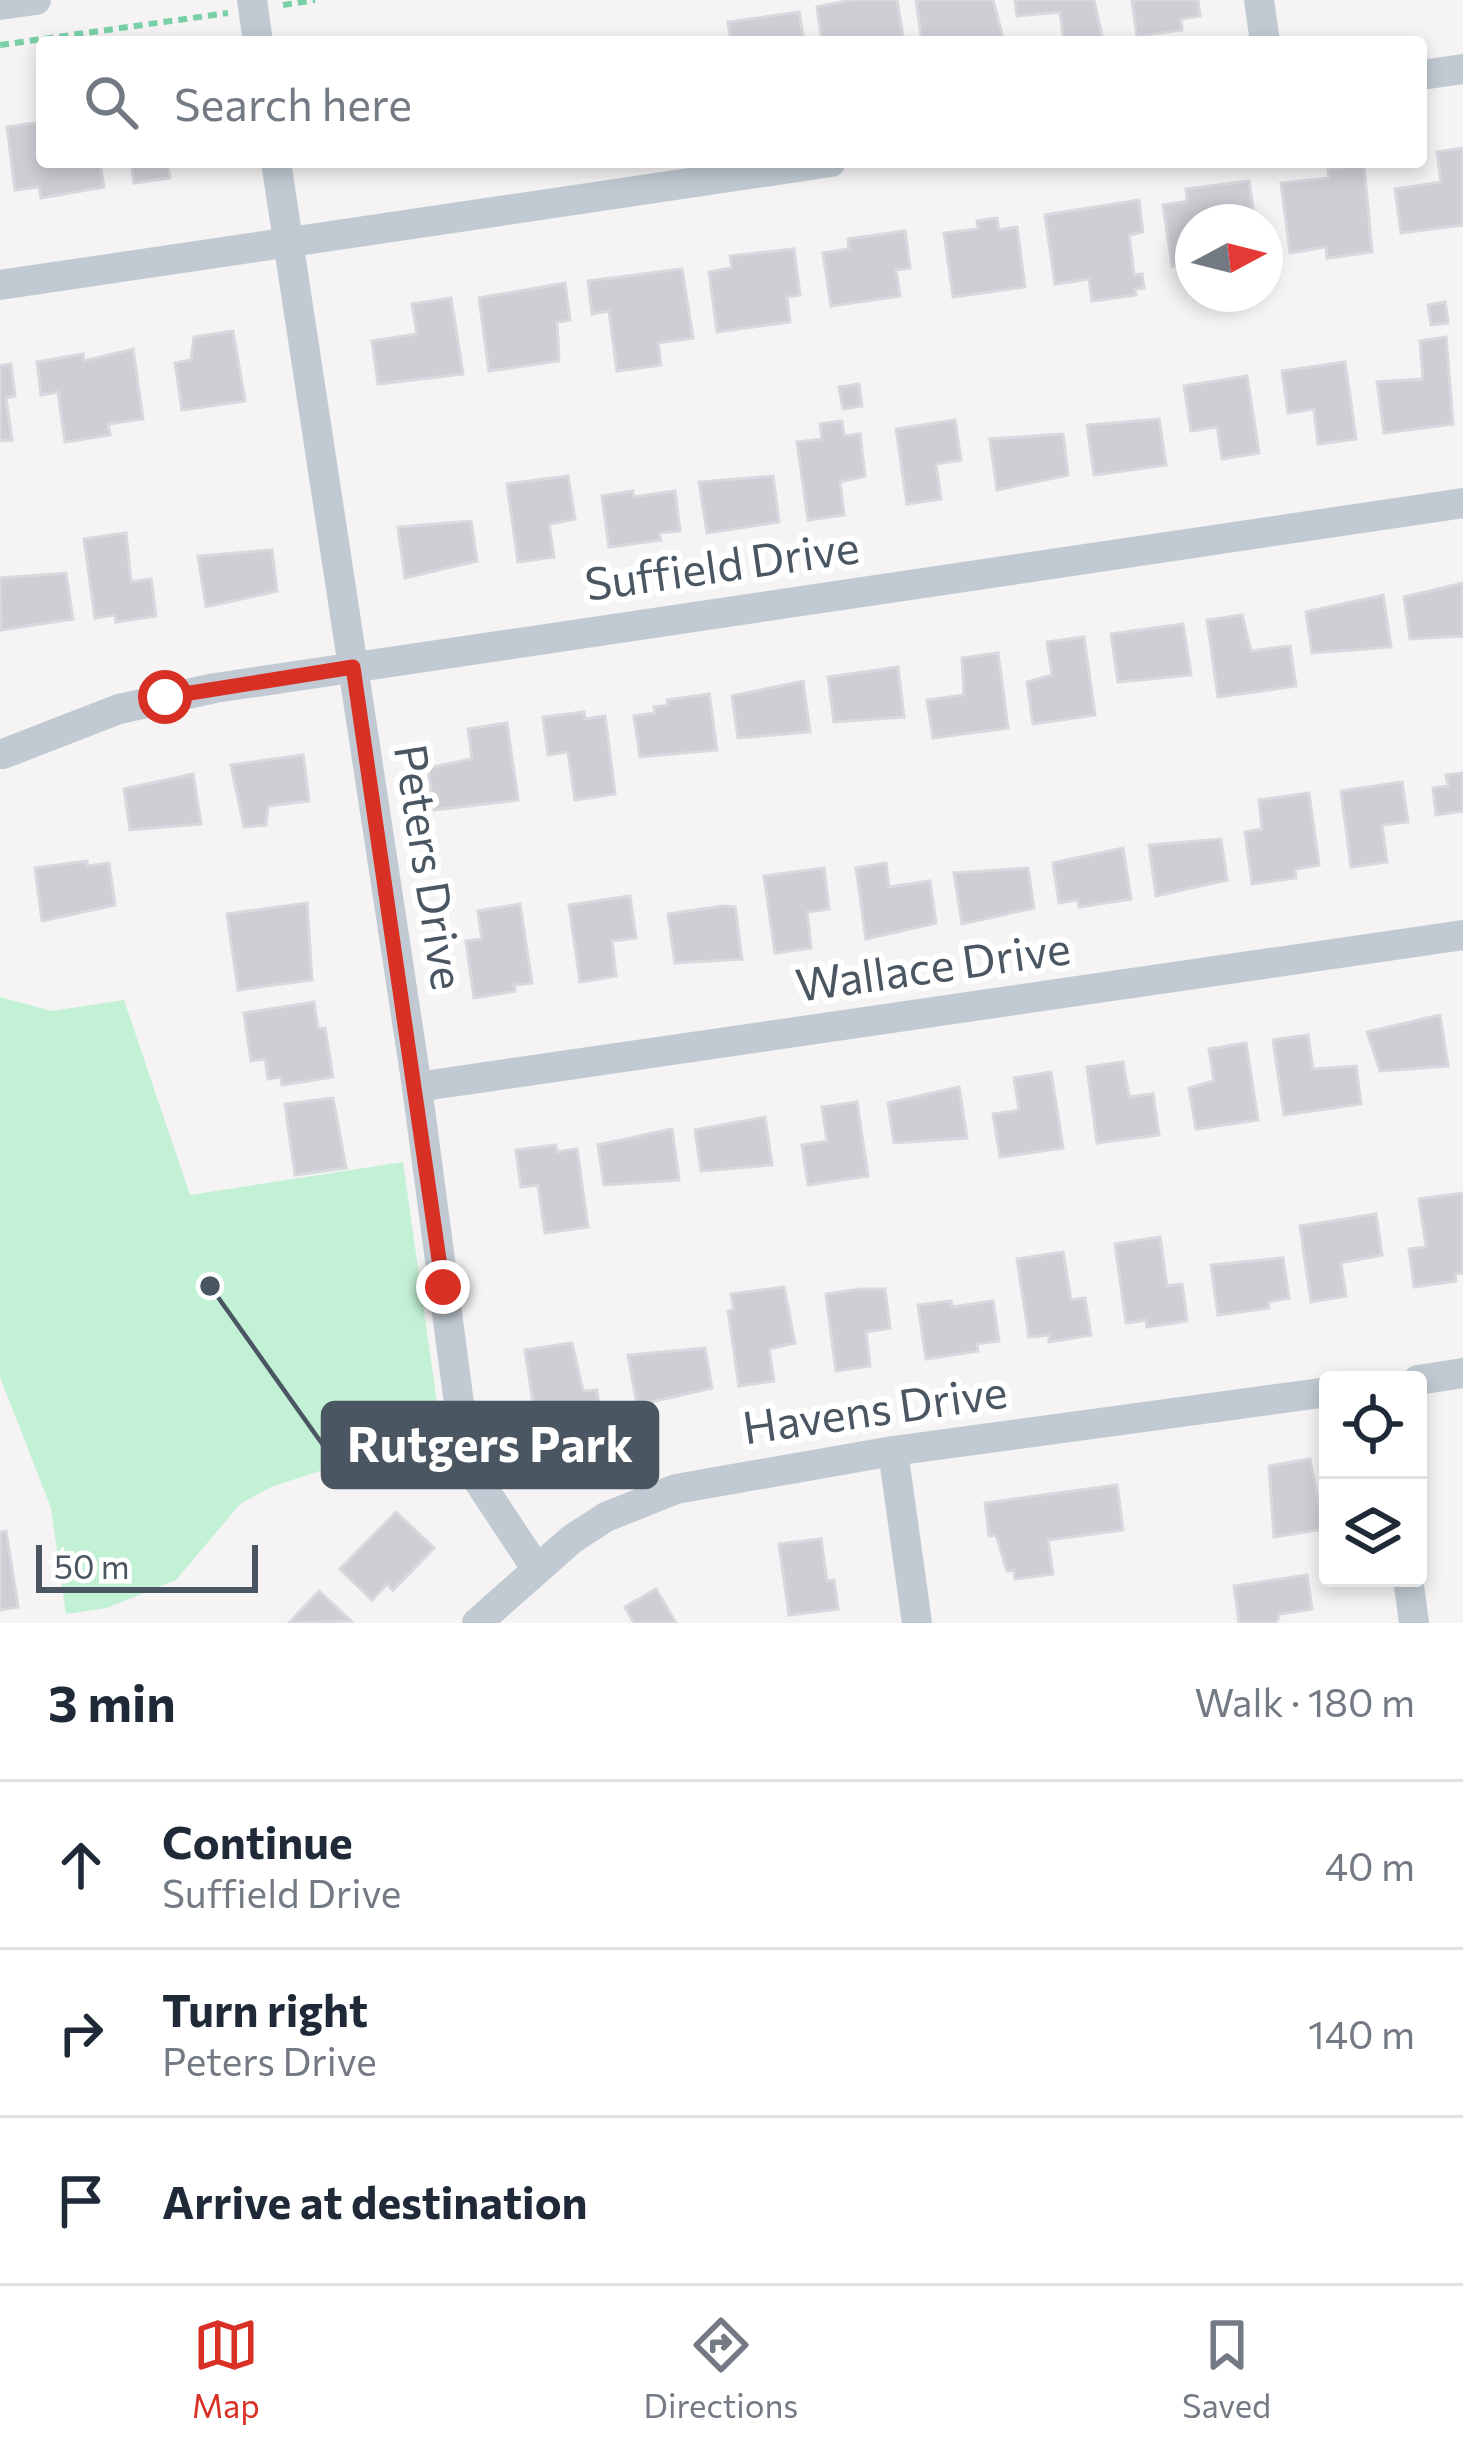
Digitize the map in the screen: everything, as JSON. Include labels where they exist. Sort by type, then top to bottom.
[{"type":"street","points":[[0,5],[36,0]]},
{"type":"street","points":[[252,0],[257,36]]},
{"type":"street","points":[[1259,0],[1264,36]]},
{"type":"street","points":[[1427,74],[1463,69]]},
{"type":"street","name":"Peters Drive","points":[[277,168],[468,1454],[500,1520],[536,1568]]},
{"type":"street","points":[[0,285],[791,168]]},
{"type":"street","name":"Suffield Drive","points":[[3,754],[81,722],[165,697],[1463,503]]},
{"type":"street","name":"Wallace Drive","points":[[417,1087],[1463,935]]},
{"type":"street","points":[[1427,1379],[1463,1373]]},
{"type":"street","name":"Havens Drive","points":[[477,1623],[536,1568],[607,1517],[676,1489],[893,1451],[1319,1393]]},
{"type":"street","points":[[893,1451],[917,1623]]},
{"type":"street","points":[[1409,1587],[1414,1623]]},
{"type":"path","points":[[290,4],[315,0]]},
{"type":"path","points":[[64,36],[213,15]]},
{"type":"path","points":[[0,45],[36,40]]},
{"type":"green space","points":[[0,997],[52,1011],[124,1000],[190,1195],[403,1162],[441,1431],[271,1487],[240,1504],[176,1580],[107,1608],[66,1614],[51,1508],[0,1377]]},
{"type":"building","points":[[852,0],[897,0],[903,36],[821,36],[817,7]]},
{"type":"building","points":[[916,0],[993,0],[1002,36],[921,36]]},
{"type":"building","points":[[1015,0],[1094,0],[1102,36],[1063,36],[1060,12],[1017,16]]},
{"type":"building","points":[[1132,0],[1198,0],[1200,16],[1181,19],[1182,30],[1137,36]]},
{"type":"building","points":[[799,12],[803,36],[730,36],[728,22]]},
{"type":"building","points":[[36,123],[36,168],[101,168],[104,187],[41,198],[39,187],[15,190],[7,127]]},
{"type":"building","points":[[1463,148],[1463,225],[1401,233],[1395,189],[1441,182],[1437,152]]},
{"type":"building","points":[[132,168],[168,168],[170,178],[134,183]]},
{"type":"building","points":[[1364,168],[1372,252],[1327,258],[1326,247],[1290,253],[1281,183],[1329,178],[1328,169]]},
{"type":"building","points":[[1249,181],[1252,204],[1175,204],[1172,266],[1163,205],[1187,201],[1186,189]]},
{"type":"building","points":[[1139,200],[1143,232],[1129,235],[1134,275],[1142,274],[1144,288],[1135,289],[1136,295],[1092,301],[1089,279],[1055,284],[1045,215]]},
{"type":"building","points":[[997,218],[999,230],[1017,227],[1025,287],[953,297],[944,233],[978,229],[977,221]]},
{"type":"building","points":[[905,231],[910,268],[896,270],[900,296],[831,306],[823,253],[849,249],[848,239]]},
{"type":"building","points":[[794,249],[800,295],[787,297],[790,322],[717,332],[709,272],[732,268],[730,256]]},
{"type":"building","points":[[682,269],[693,338],[658,343],[661,365],[617,371],[609,311],[592,314],[588,281]]},
{"type":"building","points":[[565,283],[570,320],[557,322],[559,361],[489,371],[479,298]]},
{"type":"building","points":[[451,298],[463,374],[378,384],[372,341],[417,334],[412,304]]},
{"type":"building","points":[[1445,302],[1448,323],[1431,325],[1428,305]]},
{"type":"building","points":[[233,331],[245,401],[182,410],[175,363],[191,360],[194,337]]},
{"type":"building","points":[[1446,337],[1453,424],[1384,433],[1377,382],[1423,379],[1420,341]]},
{"type":"building","points":[[133,349],[143,419],[108,424],[110,435],[65,442],[58,392],[41,395],[37,362],[83,354],[84,361]]},
{"type":"building","points":[[1345,362],[1356,439],[1318,444],[1314,409],[1288,413],[1282,371]]},
{"type":"building","points":[[11,364],[15,396],[6,398],[12,440],[0,441],[0,366]]},
{"type":"building","points":[[1247,376],[1259,453],[1222,459],[1217,427],[1191,431],[1184,386]]},
{"type":"building","points":[[859,384],[862,406],[843,409],[839,387]]},
{"type":"building","points":[[1159,419],[1166,465],[1094,475],[1087,425]]},
{"type":"building","points":[[955,420],[961,460],[936,464],[941,499],[907,504],[896,429]]},
{"type":"building","points":[[842,421],[844,436],[860,434],[865,476],[840,482],[844,515],[808,520],[797,442],[822,439],[820,424]]},
{"type":"building","points":[[1063,434],[1068,475],[997,490],[990,439]]},
{"type":"building","points":[[568,476],[575,519],[549,524],[554,557],[518,562],[507,484]]},
{"type":"building","points":[[773,476],[779,522],[707,533],[699,482]]},
{"type":"building","points":[[633,491],[634,497],[675,491],[680,531],[659,533],[661,540],[609,547],[602,496]]},
{"type":"building","points":[[471,521],[477,561],[405,578],[398,527]]},
{"type":"building","points":[[126,533],[131,582],[151,579],[156,616],[116,622],[115,615],[95,618],[84,539]]},
{"type":"building","points":[[272,550],[277,591],[206,607],[198,556]]},
{"type":"building","points":[[66,573],[73,619],[1,630],[0,578]]},
{"type":"building","points":[[1463,583],[1463,636],[1410,639],[1404,597]]},
{"type":"building","points":[[1383,595],[1391,647],[1312,653],[1306,612]]},
{"type":"building","points":[[1242,615],[1251,651],[1290,646],[1296,686],[1218,697],[1207,620]]},
{"type":"building","points":[[1183,624],[1191,675],[1118,682],[1111,634]]},
{"type":"building","points":[[1084,637],[1095,715],[1033,724],[1027,682],[1052,675],[1047,642]]},
{"type":"building","points":[[998,653],[1008,728],[933,738],[927,700],[964,695],[962,658]]},
{"type":"building","points":[[898,667],[904,717],[834,722],[828,677]]},
{"type":"building","points":[[803,681],[810,732],[738,738],[732,696]]},
{"type":"building","points":[[709,694],[717,750],[640,757],[634,716],[655,713],[654,707],[668,705],[667,700]]},
{"type":"building","points":[[584,712],[585,719],[605,716],[615,794],[575,800],[568,752],[548,755],[543,717]]},
{"type":"building","points":[[507,723],[518,800],[434,810],[428,768],[472,759],[468,729]]},
{"type":"building","points":[[303,755],[309,801],[268,806],[266,825],[244,827],[231,765]]},
{"type":"building","points":[[1463,773],[1463,811],[1436,815],[1433,788],[1448,786],[1446,775]]},
{"type":"building","points":[[193,774],[201,824],[130,830],[124,789]]},
{"type":"building","points":[[1402,782],[1408,822],[1382,825],[1387,862],[1351,867],[1341,791]]},
{"type":"building","points":[[1309,793],[1319,865],[1295,869],[1296,878],[1252,884],[1245,832],[1262,829],[1259,800]]},
{"type":"building","points":[[1221,839],[1227,880],[1156,896],[1149,845]]},
{"type":"building","points":[[1123,848],[1131,899],[1079,907],[1078,900],[1059,903],[1053,863]]},
{"type":"building","points":[[87,861],[87,866],[109,863],[115,905],[42,921],[35,868]]},
{"type":"building","points":[[886,863],[889,887],[930,881],[936,923],[866,939],[856,868]]},
{"type":"building","points":[[824,868],[829,909],[807,912],[811,948],[775,953],[764,876]]},
{"type":"building","points":[[1028,868],[1034,908],[962,924],[954,873]]},
{"type":"building","points":[[630,896],[636,938],[612,941],[616,976],[580,982],[569,905]]},
{"type":"building","points":[[307,903],[312,980],[238,990],[227,914]]},
{"type":"building","points":[[520,904],[532,983],[474,998],[466,941],[482,939],[478,911]]},
{"type":"building","points":[[735,907],[742,959],[675,963],[668,914]]},
{"type":"building","points":[[314,1002],[318,1029],[325,1028],[333,1077],[282,1085],[281,1077],[268,1079],[265,1059],[251,1061],[244,1013]]},
{"type":"building","points":[[1440,1015],[1448,1066],[1380,1071],[1367,1032]]},
{"type":"building","points":[[1308,1035],[1313,1069],[1356,1066],[1361,1104],[1284,1115],[1273,1040]]},
{"type":"building","points":[[1246,1043],[1258,1120],[1196,1129],[1189,1088],[1214,1081],[1209,1049]]},
{"type":"building","points":[[1123,1062],[1129,1097],[1153,1094],[1159,1135],[1097,1143],[1087,1067]]},
{"type":"building","points":[[1051,1072],[1063,1148],[1000,1157],[993,1114],[1019,1110],[1014,1078]]},
{"type":"building","points":[[959,1087],[967,1138],[894,1143],[888,1103]]},
{"type":"building","points":[[333,1098],[346,1168],[295,1175],[285,1104]]},
{"type":"building","points":[[857,1102],[868,1176],[808,1185],[802,1145],[827,1141],[822,1107]]},
{"type":"building","points":[[765,1117],[772,1165],[701,1171],[695,1130]]},
{"type":"building","points":[[672,1129],[679,1180],[604,1185],[598,1145]]},
{"type":"building","points":[[556,1145],[557,1152],[577,1149],[588,1227],[545,1233],[538,1185],[521,1187],[516,1150]]},
{"type":"building","points":[[1463,1193],[1463,1273],[1455,1274],[1456,1281],[1414,1287],[1409,1249],[1426,1247],[1419,1199]]},
{"type":"building","points":[[1376,1214],[1382,1255],[1341,1263],[1346,1296],[1311,1302],[1300,1226]]},
{"type":"building","points":[[1160,1237],[1167,1286],[1182,1284],[1187,1321],[1147,1327],[1146,1320],[1126,1323],[1115,1244]]},
{"type":"building","points":[[1063,1252],[1071,1300],[1085,1298],[1091,1335],[1049,1342],[1049,1335],[1029,1337],[1017,1259]]},
{"type":"building","points":[[1283,1258],[1289,1298],[1268,1302],[1269,1308],[1218,1315],[1211,1265]]},
{"type":"building","points":[[784,1287],[795,1343],[769,1349],[774,1381],[739,1386],[728,1311],[734,1310],[731,1294]]},
{"type":"building","points":[[885,1289],[890,1328],[866,1332],[870,1366],[836,1371],[826,1294]]},
{"type":"building","points":[[951,1301],[952,1307],[993,1301],[999,1341],[977,1344],[978,1351],[926,1359],[918,1305]]},
{"type":"building","points":[[572,1343],[583,1391],[597,1390],[602,1428],[557,1434],[556,1427],[537,1430],[525,1350]]},
{"type":"building","points":[[705,1348],[712,1388],[637,1405],[628,1355]]},
{"type":"building","points":[[1310,1459],[1319,1530],[1274,1537],[1269,1466]]},
{"type":"building","points":[[1117,1485],[1123,1530],[1048,1540],[1053,1574],[1015,1579],[1014,1570],[1007,1571],[996,1535],[989,1536],[985,1503]]},
{"type":"building","points":[[396,1512],[434,1548],[393,1590],[387,1584],[372,1600],[340,1569]]},
{"type":"building","points":[[6,1531],[18,1607],[0,1610],[0,1532]]},
{"type":"building","points":[[821,1539],[827,1581],[834,1580],[838,1609],[789,1615],[779,1544]]},
{"type":"building","points":[[1307,1575],[1312,1609],[1280,1614],[1276,1623],[1239,1623],[1234,1586]]},
{"type":"building","points":[[656,1589],[676,1623],[634,1623],[625,1607]]},
{"type":"building","points":[[319,1591],[351,1621],[289,1623]]},
{"type":"place","name":"Rutgers Park","points":[[210,1286]]},
{"type":"route","points":[[165,697],[353,667],[443,1287]]}]
